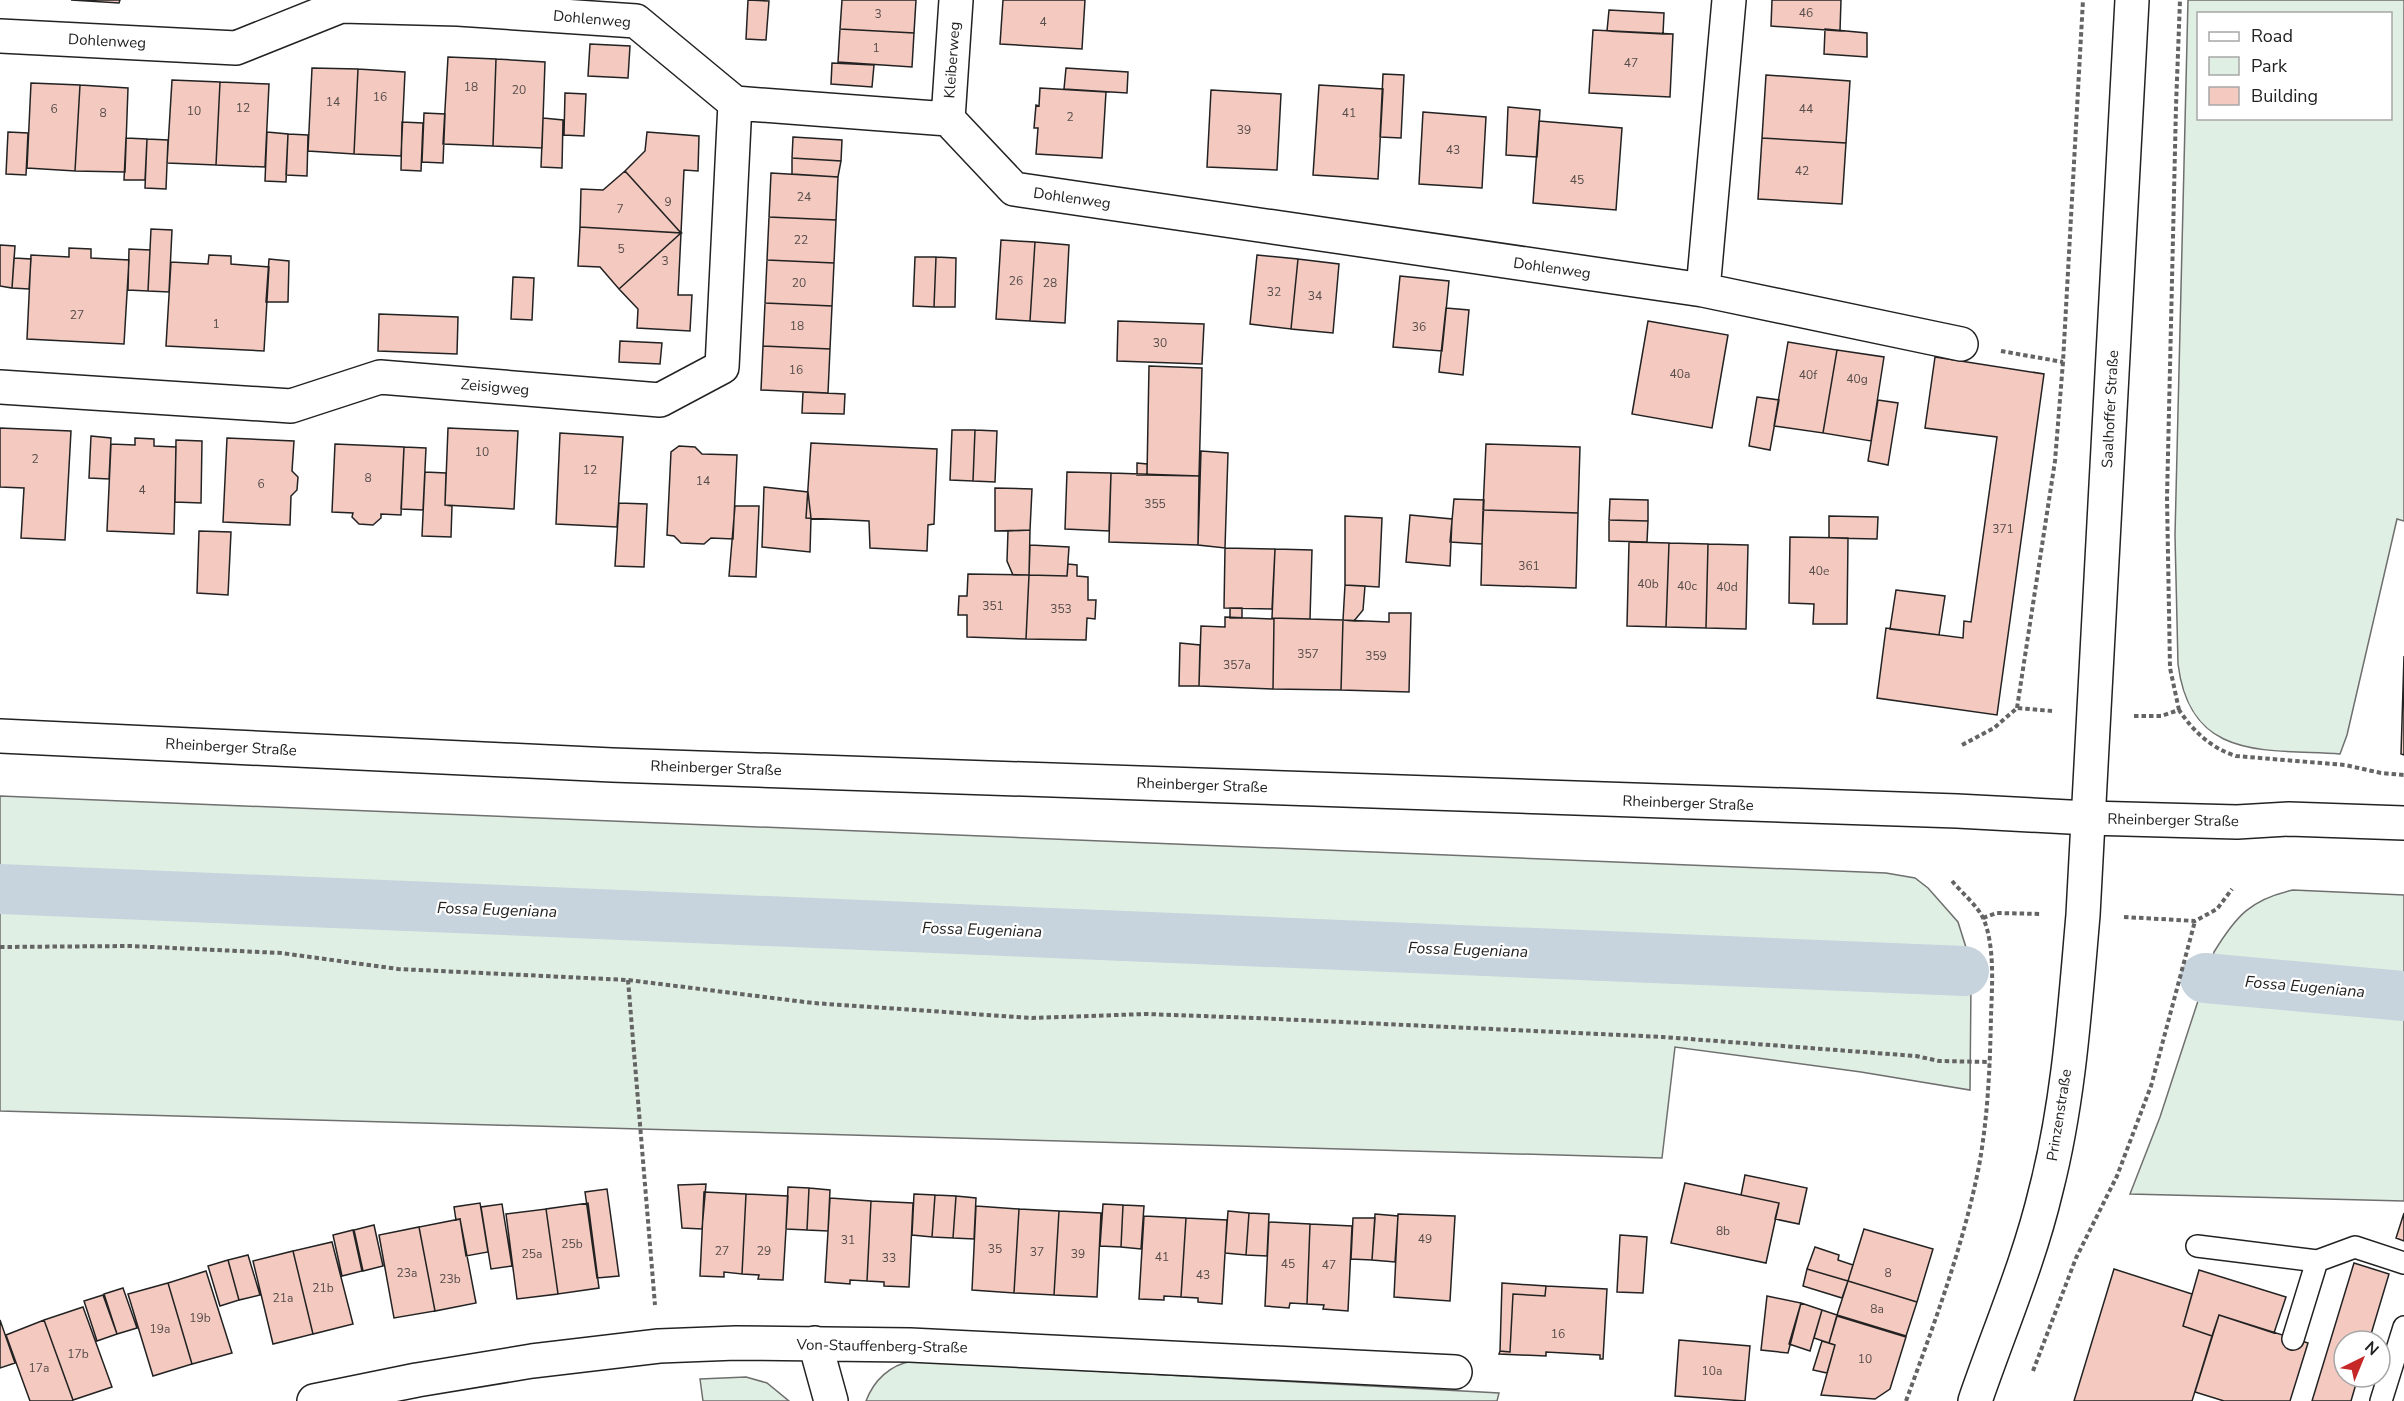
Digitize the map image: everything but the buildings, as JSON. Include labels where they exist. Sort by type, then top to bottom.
[{"type":"street","name":"Kleiberweg","points":[[948,119],[956,0]]},
{"type":"street","points":[[1703,290],[1729,0]]},
{"type":"street","name":"Saalhoffer Straße","points":[[2088,818],[2133,0]]},
{"type":"street","name":"Dohlenweg","points":[[0,36],[236,48],[341,6],[459,4],[636,21],[735,103]]},
{"type":"street","points":[[735,103],[948,119]]},
{"type":"street","name":"Zeisigweg","points":[[0,387],[291,406],[380,377],[660,400],[722,367],[735,103]]},
{"type":"street","name":"Dohlenweg","points":[[948,119],[1014,189],[1703,290],[1962,344]]},
{"type":"street","name":"Rheinberger Straße","points":[[0,736],[612,765],[1957,811],[2088,818],[2404,823]]},
{"type":"street","name":"Prinzenstraße","points":[[1975,1401],[2026,1257],[2046,1190],[2052,1160],[2062,1108],[2080,953],[2088,818]]},
{"type":"street","points":[[815,1343],[831,1401]]},
{"type":"street","name":"Von-Stauffenberg-Straße","points":[[314,1401],[417,1380],[532,1361],[658,1346],[815,1343],[910,1345],[1455,1372]]},
{"type":"lane","points":[[2197,1246],[2317,1261],[2355,1247],[2404,1263]]},
{"type":"lane","points":[[2293,1339],[2317,1261]]},
{"type":"lane","points":[[2381,1401],[2404,1328]]},
{"type":"path","points":[[1962,745],[1994,728],[2017,708],[2055,461],[2063,362],[2083,0]]},
{"type":"path","points":[[2180,0],[2167,498],[2170,668],[2180,710],[2188,724],[2202,738],[2221,751],[2236,756],[2345,765],[2381,773],[2404,775]]},
{"type":"path","points":[[1962,344],[2063,362]]},
{"type":"path","points":[[2017,708],[2161,716],[2180,710]]},
{"type":"path","points":[[1906,1401],[1940,1310],[1961,1239],[1978,1167],[1987,1109],[1991,999],[1988,937],[1983,918],[1952,881]]},
{"type":"path","points":[[2030,1379],[2076,1258],[2117,1176],[2151,1086],[2194,921],[2217,909],[2232,889]]},
{"type":"path","points":[[0,947],[130,946],[281,953],[398,969],[628,980],[813,1003],[1032,1018],[1157,1014],[1617,1035],[1916,1056],[1939,1061],[1990,1062]]},
{"type":"path","points":[[628,980],[658,1346]]},
{"type":"green space","points":[[2188,0],[2404,0],[2404,521],[2397,519],[2347,735],[2340,754],[2259,749],[2235,744],[2214,734],[2198,718],[2185,696],[2178,664],[2175,535]]},
{"type":"green space","points":[[0,796],[1886,873],[1915,878],[1928,888],[1958,922],[1969,957],[1971,983],[1970,1090],[1861,1072],[1675,1047],[1662,1158],[0,1111]]},
{"type":"green space","points":[[2293,890],[2404,895],[2404,1201],[2130,1194],[2160,1117],[2214,952],[2230,928],[2246,911],[2266,898]]},
{"type":"green space","points":[[912,1361],[1499,1393],[1497,1401],[866,1401],[878,1380],[897,1366]]},
{"type":"green space","points":[[746,1377],[767,1383],[789,1401],[703,1401],[700,1379]]},
{"type":"waterway","name":"Fossa Eugeniana","points":[[0,889],[1964,971]]},
{"type":"waterway","name":"Fossa Eugeniana","points":[[2205,978],[2404,996]]}]
